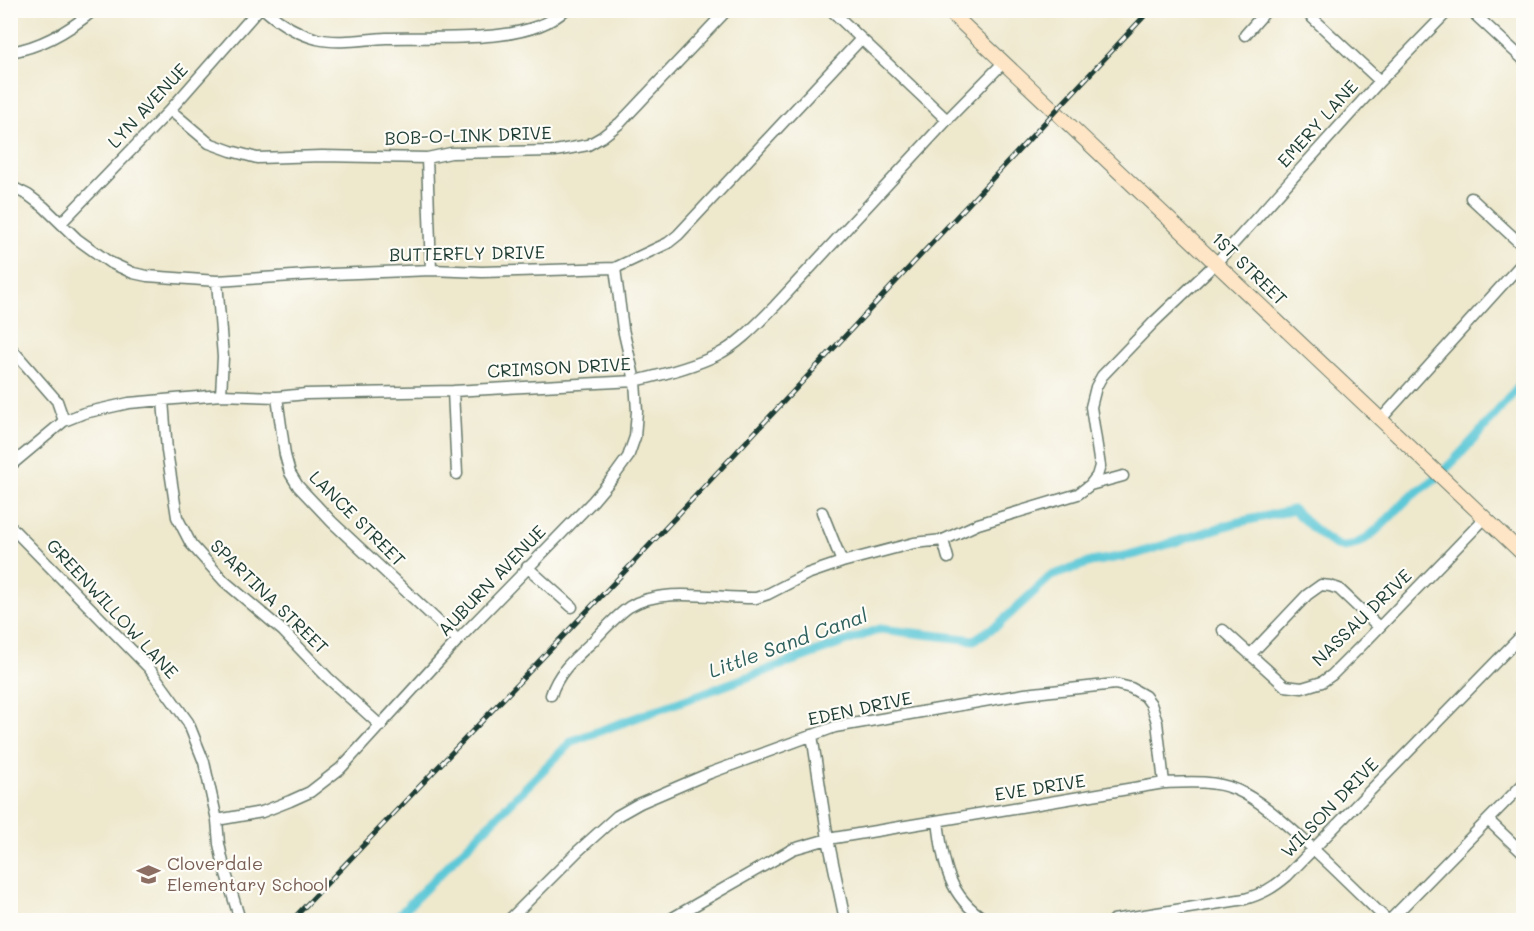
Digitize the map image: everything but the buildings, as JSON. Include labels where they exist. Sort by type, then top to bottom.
[{"type":"main road","name":"1ST STREET","points":[[948,10],[1524,555]]},
{"type":"street","name":"LYN AVENUE","points":[[61,223],[170,110],[258,10]]},
{"type":"street","points":[[265,10],[277,21],[319,39],[358,40],[454,38],[516,33],[539,26],[558,17],[565,10]]},
{"type":"street","name":"BOB-O-LINK DRIVE","points":[[170,110],[209,143],[231,152],[257,158],[322,156],[427,158],[451,153],[555,151],[588,145],[620,123],[727,10]]},
{"type":"street","points":[[831,10],[947,120]]},
{"type":"street","points":[[1245,34],[1267,10]]},
{"type":"street","points":[[1304,10],[1380,81]]},
{"type":"street","name":"EMERY LANE","points":[[1090,485],[1097,476],[1100,466],[1091,407],[1096,387],[1102,376],[1216,263],[1380,81],[1449,10]]},
{"type":"street","points":[[1470,10],[1524,60]]},
{"type":"street","points":[[10,52],[42,43],[72,28],[92,11]]},
{"type":"street","name":"BUTTERFLY DRIVE","points":[[10,186],[28,195],[77,239],[101,256],[133,273],[147,276],[217,281],[431,270],[482,272],[615,268],[668,243],[678,235],[861,39]]},
{"type":"street","name":"CRIMSON DRIVE","points":[[10,466],[64,421],[106,408],[221,395],[277,397],[306,394],[453,391],[635,381],[662,375],[716,356],[751,330],[1003,63]]},
{"type":"street","points":[[427,158],[431,270]]},
{"type":"street","points":[[1471,198],[1524,246]]},
{"type":"street","points":[[1381,419],[1524,261]]},
{"type":"street","name":"AUBURN AVENUE","points":[[217,820],[262,812],[310,792],[341,768],[458,640],[593,501],[628,457],[634,437],[637,411],[635,381],[623,329],[615,268]]},
{"type":"street","points":[[217,281],[223,357],[221,395]]},
{"type":"street","points":[[10,347],[57,401],[64,421]]},
{"type":"street","points":[[453,391],[457,474]]},
{"type":"street","name":"LANCE STREET","points":[[277,397],[285,455],[290,473],[298,486],[332,522],[458,640]]},
{"type":"street","name":"SPARTINA STREET","points":[[163,400],[167,451],[177,517],[191,544],[224,581],[283,631],[328,678],[381,726]]},
{"type":"street","points":[[551,695],[555,682],[571,662],[626,609],[640,601],[670,595],[756,598],[807,574],[842,562],[914,543],[943,540],[978,524],[1078,494],[1090,485],[1123,476]]},
{"type":"street","points":[[822,512],[842,562]]},
{"type":"street","name":"NASSAU DRIVE","points":[[1223,630],[1285,686],[1302,688],[1322,682],[1332,675],[1485,518]]},
{"type":"street","name":"GREENWILLOW LANE","points":[[10,526],[127,645],[172,698],[188,722],[204,762],[217,820],[224,867],[240,921]]},
{"type":"street","points":[[943,540],[948,558]]},
{"type":"street","points":[[527,567],[573,607]]},
{"type":"street","points":[[1250,655],[1307,595],[1322,585],[1339,589],[1379,627]]},
{"type":"street","name":"WILSON DRIVE","points":[[1113,921],[1245,899],[1261,894],[1287,876],[1524,633]]},
{"type":"street","name":"EDEN DRIVE","points":[[509,921],[578,851],[617,816],[640,803],[710,773],[835,727],[1025,694],[1116,684],[1131,688],[1145,696],[1151,704],[1157,722],[1164,783]]},
{"type":"street","points":[[812,735],[828,839],[845,921]]},
{"type":"street","name":"EVE DRIVE","points":[[669,921],[793,849],[828,839],[1164,783],[1213,783],[1237,790],[1257,801],[1313,849],[1389,921]]},
{"type":"street","points":[[1389,921],[1524,783]]},
{"type":"street","points":[[1488,820],[1524,854]]},
{"type":"street","points":[[938,821],[945,866],[953,888],[966,905],[986,921]]},
{"type":"waterway","name":"Little Sand Canal","points":[[394,920],[572,741],[880,629],[974,640],[999,624],[1051,576],[1091,562],[1136,554],[1235,523],[1293,510],[1332,543],[1344,547],[1353,545],[1371,535],[1409,498],[1447,468],[1524,380]]},
{"type":"railway","points":[[292,920],[629,567],[1150,10]]},
{"type":"place","name":"Cloverdale Elementary School","points":[[149,874]]}]
